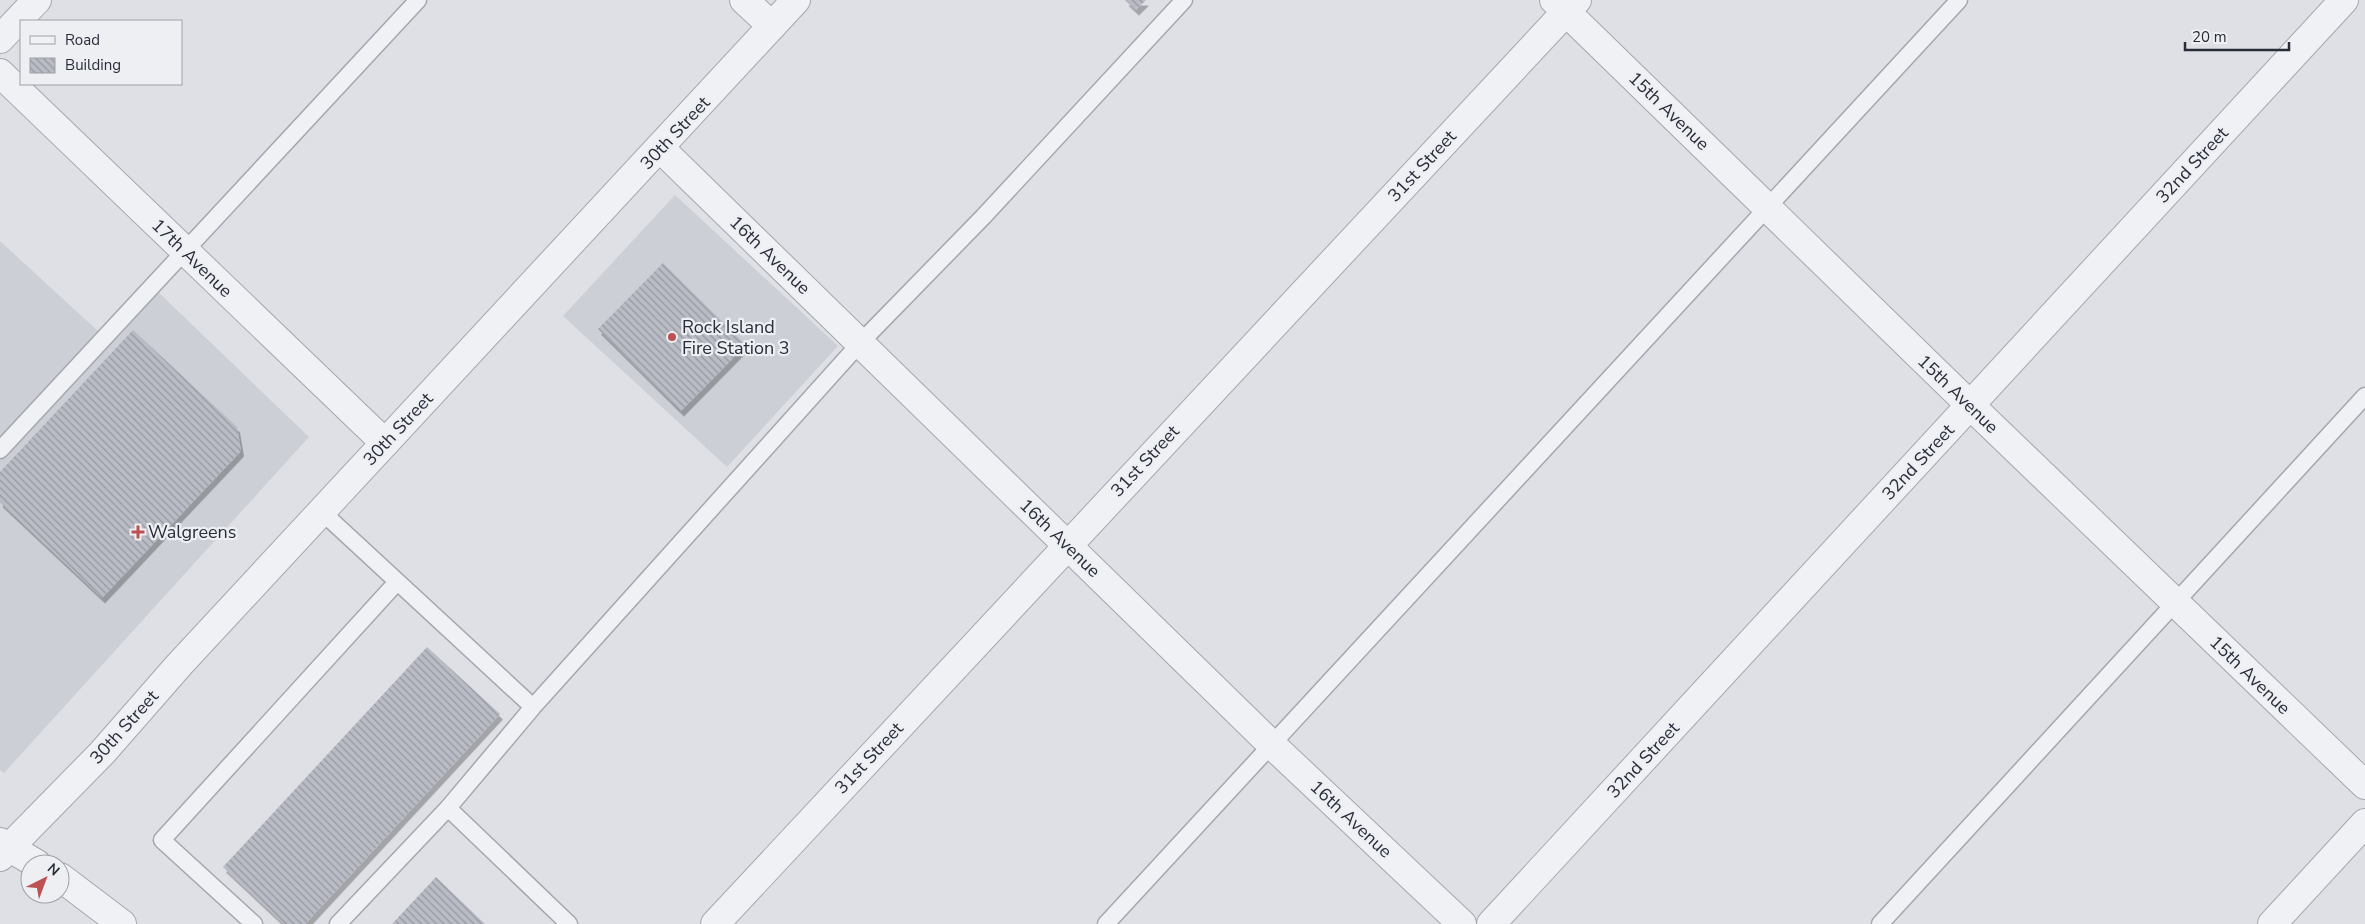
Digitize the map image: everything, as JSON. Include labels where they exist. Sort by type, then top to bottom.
[{"type":"street","points":[[0,39],[37,0]]},
{"type":"street","points":[[744,0],[772,26]]},
{"type":"street","name":"30th Street","points":[[3,849],[102,753],[179,665],[796,0]]},
{"type":"street","name":"32nd Street","points":[[1491,924],[2344,0]]},
{"type":"street","name":"15th Avenue","points":[[1566,4],[1768,207],[1971,406],[2365,784]]},
{"type":"street","name":"31st Street","points":[[715,924],[1566,4]]},
{"type":"street","name":"17th Avenue","points":[[0,73],[385,443]]},
{"type":"street","name":"16th Avenue","points":[[660,148],[1272,745],[1462,924]]},
{"type":"street","points":[[2272,924],[2365,823]]},
{"type":"street","points":[[3,849],[20,856]]},
{"type":"street","points":[[70,885],[121,924]]},
{"type":"lane","points":[[0,450],[418,0]]},
{"type":"lane","points":[[338,924],[448,808],[533,708],[861,342],[983,217],[1184,0]]},
{"type":"lane","points":[[1106,924],[1958,0]]},
{"type":"lane","points":[[1880,924],[2365,396]]},
{"type":"lane","points":[[321,511],[533,708]]},
{"type":"lane","points":[[254,924],[162,840],[397,582]]},
{"type":"lane","points":[[448,808],[569,924]]},
{"type":"shaded area","points":[[675,195],[838,346],[727,467],[563,316]]},
{"type":"shaded area","points":[[0,241],[111,343],[157,291],[309,437],[4,773],[0,770]]},
{"type":"building","points":[[1125,0],[1146,0],[1136,10]]},
{"type":"building","name":"Rock Island Fire Station 3","points":[[663,263],[746,345],[681,411],[598,329]]},
{"type":"building","name":"Walgreens","points":[[133,330],[237,427],[241,451],[102,598],[0,502],[0,472]]},
{"type":"building","points":[[427,647],[500,714],[305,924],[284,924],[223,867]]},
{"type":"building","points":[[436,877],[485,924],[392,924]]},
{"type":"place","name":"Rock Island Fire Station 3","points":[[672,337]]},
{"type":"place","name":"Walgreens","points":[[138,532]]}]
